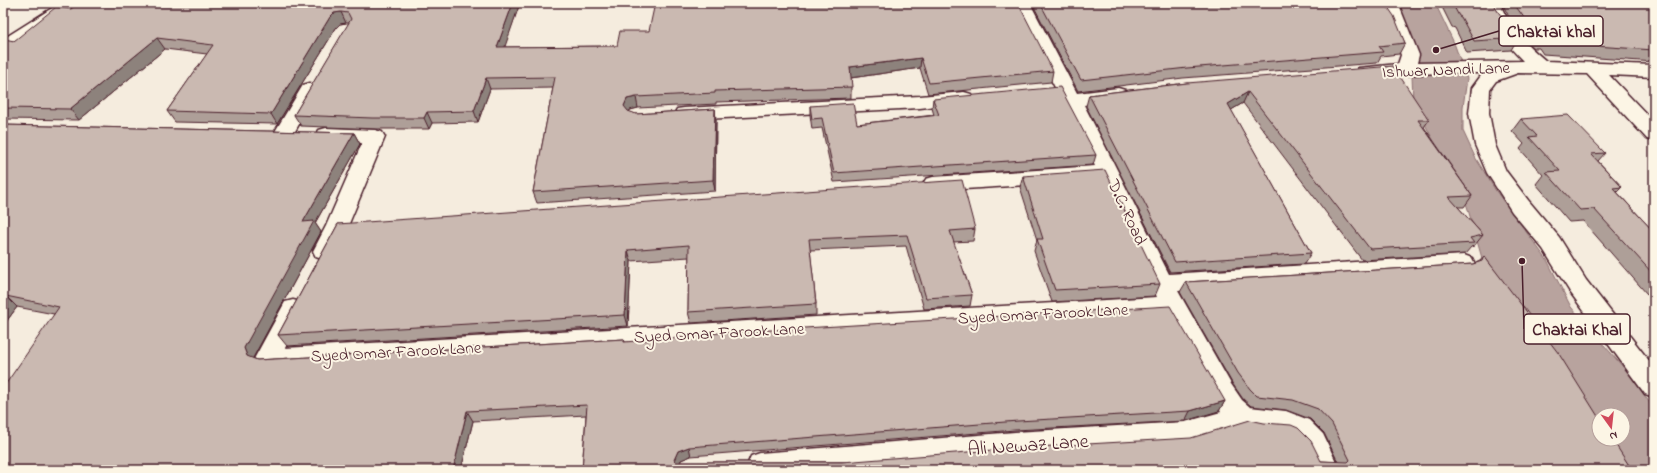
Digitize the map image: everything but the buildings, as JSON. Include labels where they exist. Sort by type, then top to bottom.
[{"type":"street","points":[[3,47],[72,3]]},
{"type":"street","name":"D.C. Road","points":[[1021,3],[1109,172],[1130,219],[1173,305],[1222,392],[1233,408],[1243,416]]},
{"type":"street","points":[[1389,3],[1402,39],[1410,55],[1406,68]]},
{"type":"street","points":[[1491,3],[1496,17],[1515,44],[1541,67]]},
{"type":"street","points":[[1519,67],[1489,77],[1481,88],[1479,113],[1485,146],[1497,173],[1520,206],[1551,243],[1578,286],[1654,386]]},
{"type":"street","name":"Ishwar Nandi Lane","points":[[1344,73],[1406,68],[1519,67],[1654,72]]},
{"type":"street","points":[[1593,69],[1654,134]]},
{"type":"street","points":[[315,268],[337,226],[375,137],[277,133],[319,74]]},
{"type":"street","points":[[1043,90],[1069,94],[1135,92]]},
{"type":"street","points":[[668,114],[920,102],[981,96]]},
{"type":"street","points":[[910,186],[1109,172]]},
{"type":"street","points":[[337,226],[361,225]]},
{"type":"street","points":[[1162,283],[1464,264]]},
{"type":"street","name":"Syed Omar Farook Lane","points":[[303,289],[266,359],[1173,305]]},
{"type":"street","points":[[1243,416],[1257,420],[1286,422],[1300,428],[1314,442],[1327,470]]},
{"type":"street","name":"Ali Newaz Lane","points":[[737,466],[1015,444],[1184,434],[1243,416]]},
{"type":"shaded area","points":[[1395,3],[1435,3],[1454,43],[1467,79],[1463,107],[1463,131],[1475,157],[1496,191],[1547,260],[1571,307],[1630,375],[1654,409],[1654,470],[1622,470],[1609,447],[1631,447],[1631,407],[1591,407],[1591,419],[1484,265],[1467,206],[1413,101],[1412,76],[1416,51],[1408,27]]},
{"type":"place","name":"Chaktai khal","points":[[1436,50]]},
{"type":"place","name":"Chaktai Khal","points":[[1522,261]]}]
